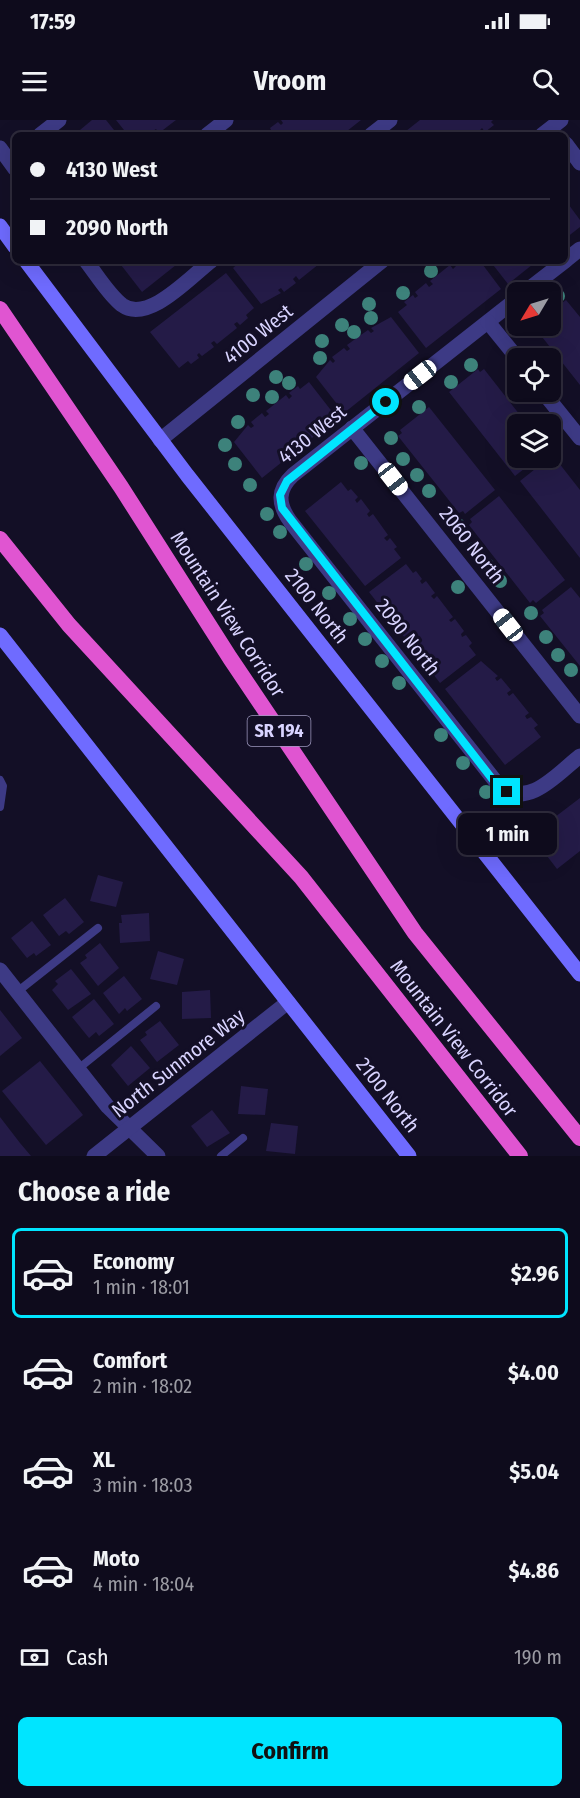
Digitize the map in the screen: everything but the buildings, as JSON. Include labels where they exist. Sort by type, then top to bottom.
[{"type":"highway","name":"Mountain View Corridor","points":[[0,309],[415,933],[580,1138]]},
{"type":"highway","name":"Mountain View Corridor","points":[[0,539],[69,625],[301,877],[520,1156]]},
{"type":"main road","points":[[0,226],[12,243]]},
{"type":"main road","name":"2100 North","points":[[28,264],[160,440],[580,974]]},
{"type":"main road","name":"2100 North","points":[[0,634],[409,1156]]},
{"type":"street","points":[[44,132],[59,120]]},
{"type":"street","points":[[211,132],[226,120]]},
{"type":"street","points":[[375,132],[390,120]]},
{"type":"street","points":[[568,147],[580,163]]},
{"type":"street","points":[[568,259],[580,249]]},
{"type":"street","points":[[88,264],[117,301],[133,310],[147,310],[154,306],[207,264]]},
{"type":"street","name":"4100 West","points":[[160,440],[378,264]]},
{"type":"street","points":[[538,282],[561,264]]},
{"type":"street","name":"4130 West","points":[[280,495],[283,487],[293,475],[507,307]]},
{"type":"street","points":[[488,322],[509,348]]},
{"type":"street","points":[[551,402],[580,438]]},
{"type":"street","name":"2060 North","points":[[352,428],[580,716]]},
{"type":"street","name":"2090 North","points":[[280,495],[286,515],[304,540],[493,780],[507,792],[516,795],[533,792],[580,756]]},
{"type":"street","points":[[0,970],[108,1107],[158,1156]]},
{"type":"street","name":"North Sunmore Way","points":[[94,1156],[288,1002]]},
{"type":"lane","points":[[0,780],[3,786],[0,807]]},
{"type":"lane","points":[[17,992],[98,928]]},
{"type":"lane","points":[[78,1069],[156,1006]]},
{"type":"lane","points":[[221,1156],[243,1138]]},
{"type":"route","points":[[386,402],[287,481],[280,495],[282,508],[493,780],[507,792]]}]
